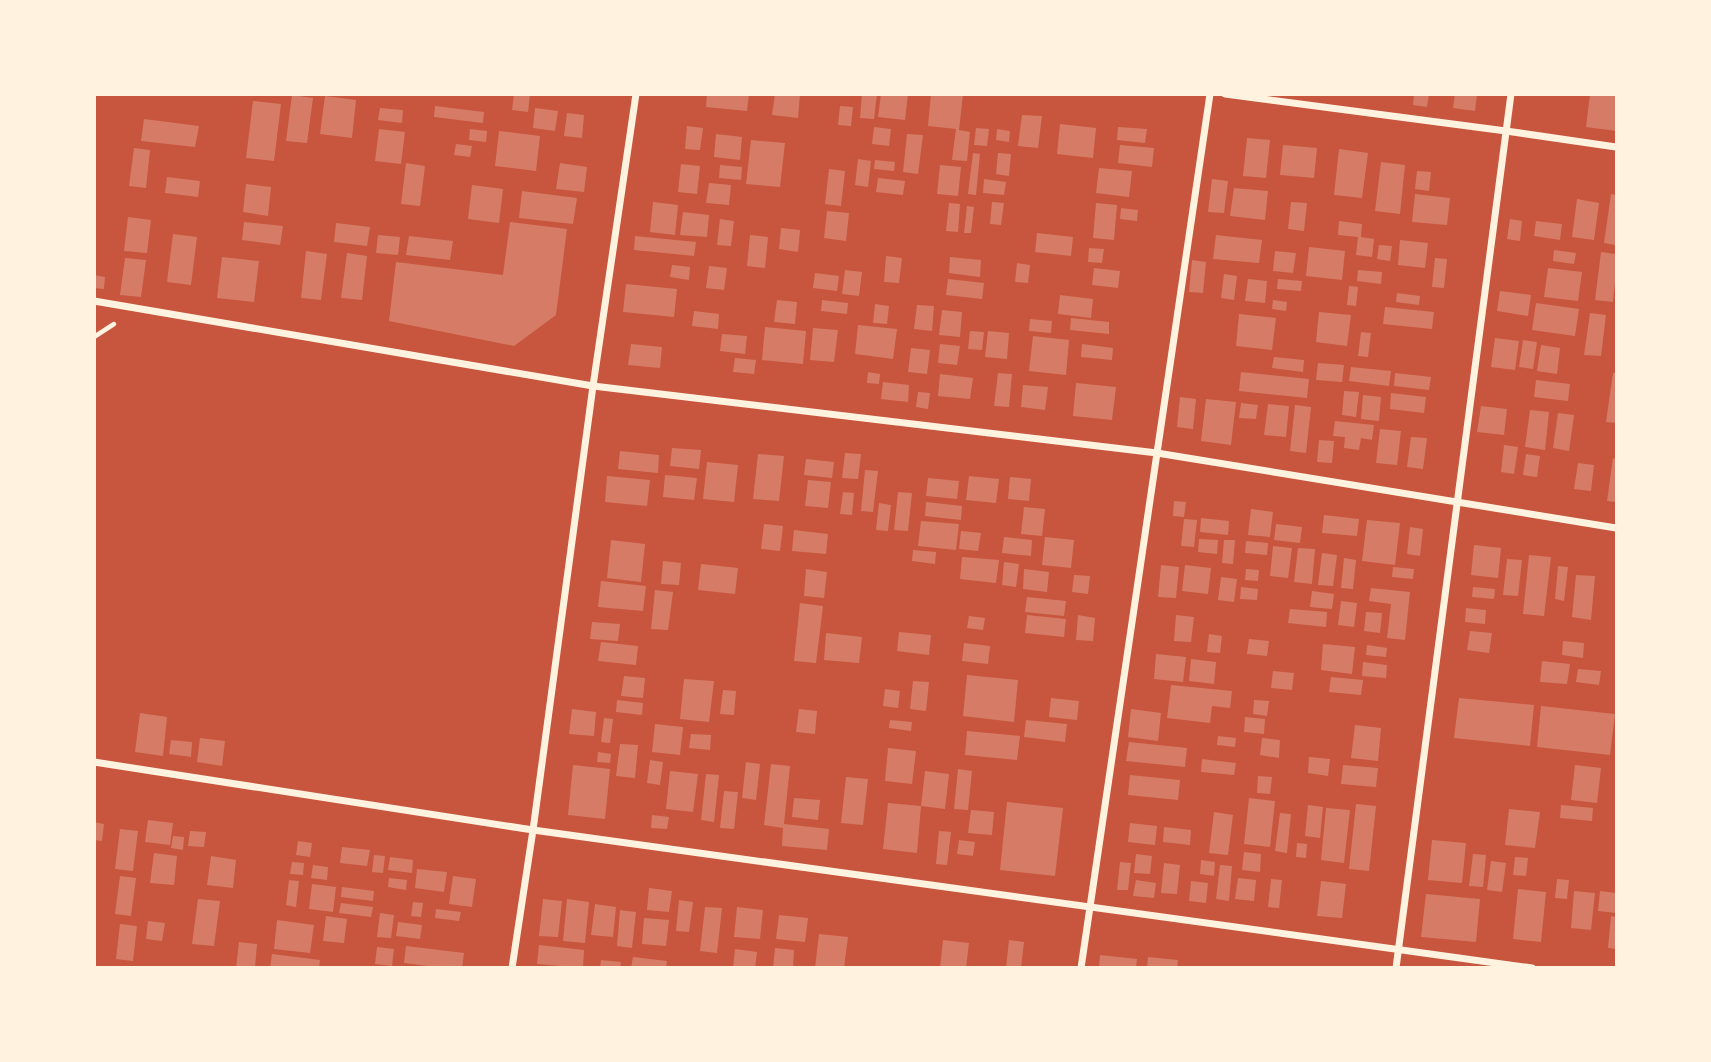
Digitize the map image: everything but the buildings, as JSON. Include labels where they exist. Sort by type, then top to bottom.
[{"type":"street","points":[[512,968],[636,94]]},
{"type":"street","points":[[1082,968],[1210,94]]},
{"type":"street","points":[[1225,94],[1616,148]]},
{"type":"street","points":[[1396,968],[1511,94]]},
{"type":"street","points":[[94,301],[593,386],[1157,453],[1616,528]]},
{"type":"street","points":[[94,762],[533,830],[1532,968]]}]
